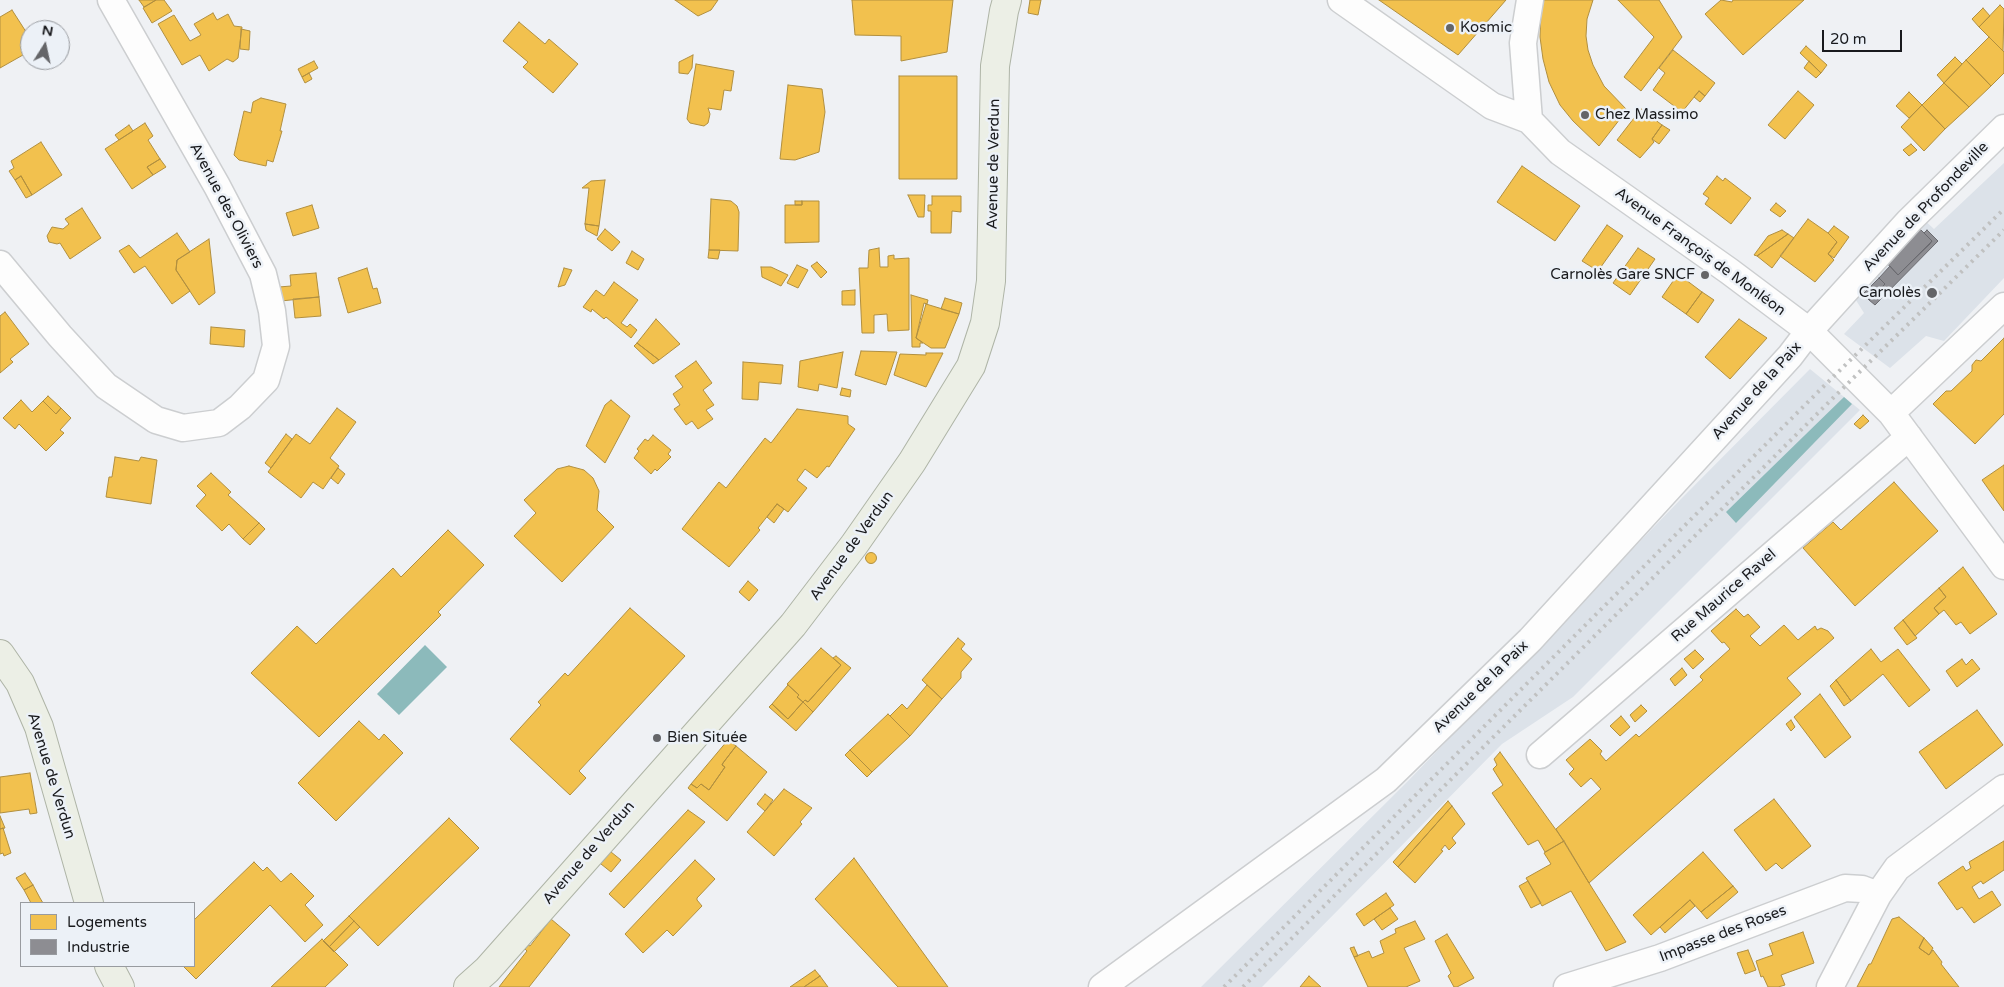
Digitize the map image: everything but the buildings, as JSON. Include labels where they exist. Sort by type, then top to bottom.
[{"type":"main road","name":"Avenue de Verdun","points":[[468,987],[487,970],[793,625],[854,545],[912,462],[971,366],[985,323],[991,281],[996,66],[1007,0]]},
{"type":"main road","name":"Avenue de Verdun","points":[[0,654],[20,683],[39,727],[89,902]]},
{"type":"main road","points":[[110,967],[120,987]]},
{"type":"street","name":"Avenue des Oliviers","points":[[0,264],[60,336],[106,386],[156,420],[183,428],[219,423],[240,408],[266,380],[276,346],[272,311],[263,274],[217,186],[111,0]]},
{"type":"street","name":"Avenue François de Monléon","points":[[1341,0],[1492,106],[1529,120],[1560,152],[1729,271],[1809,331],[1891,413],[2004,566]]},
{"type":"street","points":[[1529,120],[1523,43],[1530,0]]},
{"type":"street","name":"Avenue de Profondeville","points":[[1809,331],[1909,221],[2004,128]]},
{"type":"street","points":[[1891,413],[2004,306]]},
{"type":"street","name":"Avenue de la Paix","points":[[1102,987],[1386,780],[1530,640],[1790,356],[1809,331]]},
{"type":"street","name":"Rue Maurice Ravel","points":[[1540,755],[1909,437]]},
{"type":"street","points":[[1830,987],[1878,895],[1897,868],[2004,788]]},
{"type":"street","name":"Impasse des Roses","points":[[1567,987],[1660,958],[1845,888],[1862,889],[1878,895]]},
{"type":"shaded area","points":[[2004,163],[2004,278],[1944,341],[1926,336],[1890,368],[1844,334],[1864,313],[1854,297],[1920,216],[1934,229]]},
{"type":"shaded area","points":[[1810,369],[1860,410],[1573,697],[1502,744],[1262,987],[1201,987],[1408,781],[1679,501]]},
{"type":"water","points":[[1844,397],[1852,404],[1736,523],[1726,512]]},
{"type":"water","points":[[425,645],[447,667],[399,715],[377,694]]},
{"type":"railway","points":[[1224,987],[1825,385],[2004,209]]},
{"type":"railway","points":[[1243,987],[2004,230]]},
{"type":"place","name":"Kosmic","points":[[1450,28]]},
{"type":"place","name":"Chez Massimo","points":[[1585,115]]},
{"type":"place","name":"Carnolès Gare SNCF","points":[[1705,275]]},
{"type":"place","name":"Carnolès","points":[[1932,293]]},
{"type":"place","name":"Bien Située","points":[[657,738]]}]
